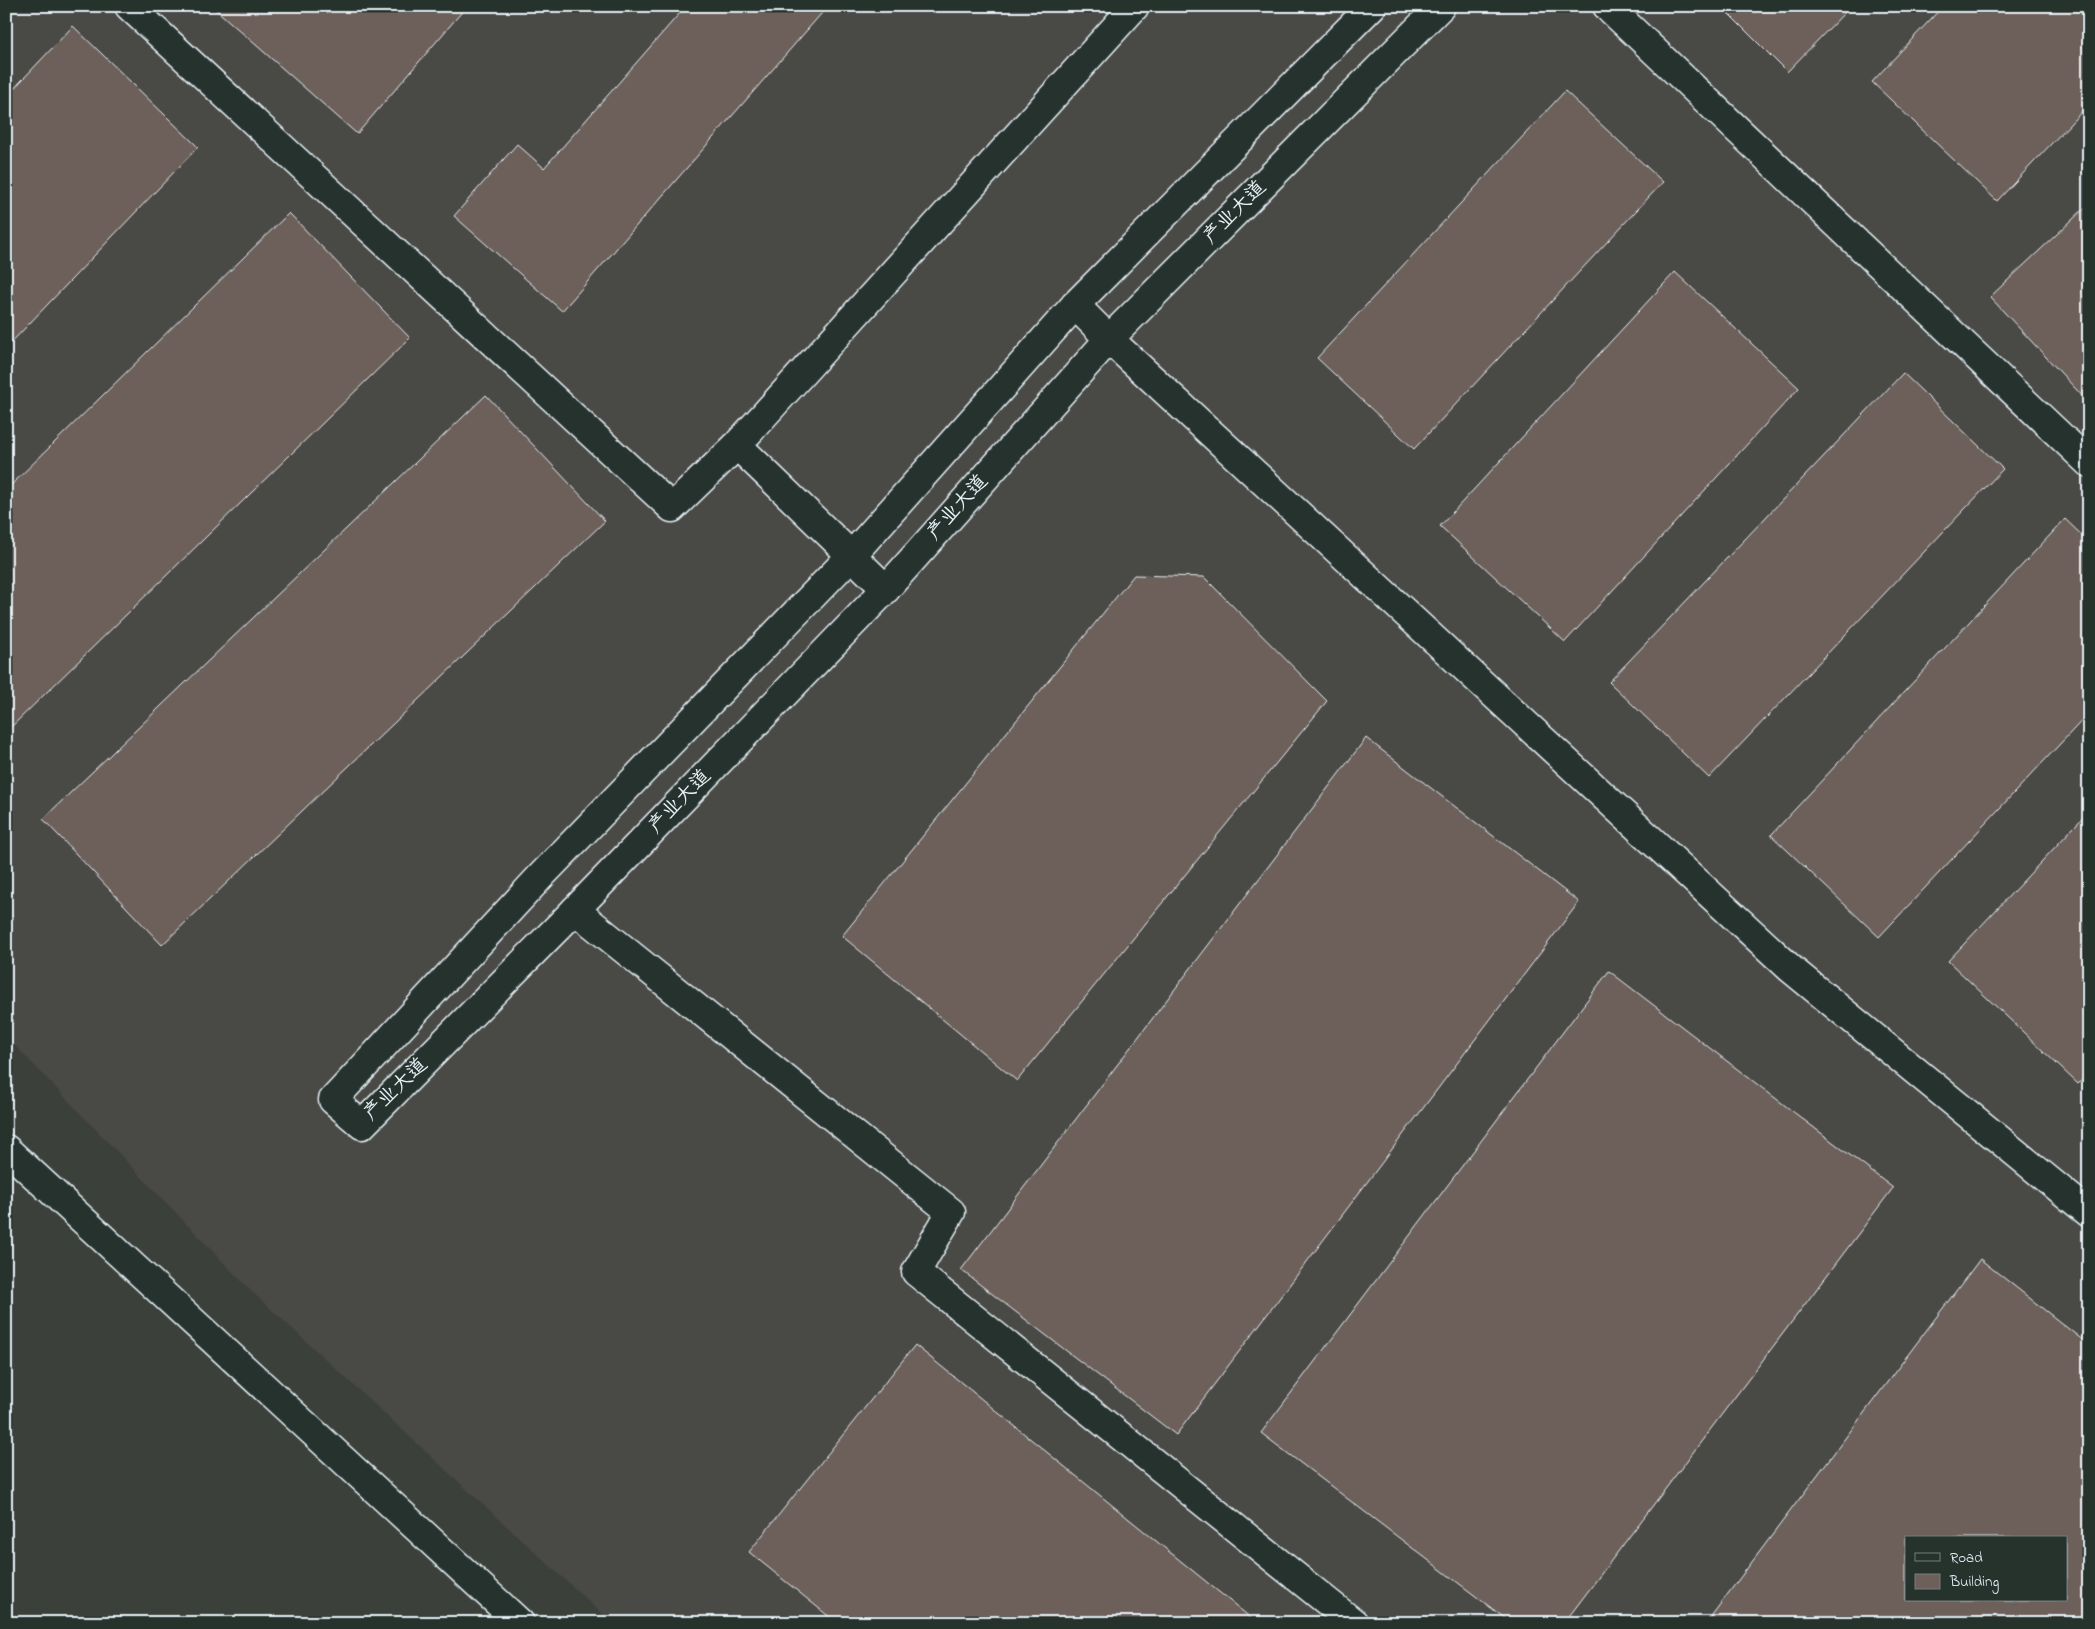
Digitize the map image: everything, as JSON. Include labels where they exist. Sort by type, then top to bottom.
[{"type":"street","points":[[129,6],[672,508],[738,445],[1135,6]]},
{"type":"street","name":"产业大道","points":[[1372,6],[1075,305],[852,556],[540,876],[333,1100],[362,1126],[575,910],[886,589],[1110,339],[1441,6]]},
{"type":"street","points":[[1607,6],[2089,463]]},
{"type":"street","points":[[1075,305],[1791,969],[2089,1213]]},
{"type":"street","points":[[738,445],[886,589]]},
{"type":"street","points":[[575,910],[951,1212],[916,1272],[1354,1623]]},
{"type":"street","points":[[6,1149],[520,1623]]},
{"type":"shaded area","points":[[6,6],[2089,6],[2089,1623],[612,1623],[249,1289],[6,1036]]},
{"type":"building","points":[[216,6],[467,6],[357,134],[214,8]]},
{"type":"building","points":[[686,6],[828,6],[562,311],[454,216],[517,144],[544,168]]},
{"type":"building","points":[[1721,6],[1851,6],[1787,72]]},
{"type":"building","points":[[1943,6],[2089,6],[2089,104],[1997,201],[1872,82]]},
{"type":"building","points":[[73,26],[198,147],[6,348],[6,97]]},
{"type":"building","points":[[1565,91],[1663,182],[1414,449],[1317,358]]},
{"type":"building","points":[[2089,204],[2089,401],[2088,402],[1990,297]]},
{"type":"building","points":[[289,213],[410,338],[6,732],[6,490]]},
{"type":"building","points":[[1675,272],[1799,388],[1565,642],[1440,526]]},
{"type":"building","points":[[1903,373],[2003,469],[1709,778],[1609,682]]},
{"type":"building","points":[[486,395],[605,521],[162,945],[43,819]]},
{"type":"building","points":[[2065,519],[2089,542],[2089,713],[1879,937],[1771,835]]},
{"type":"building","points":[[1134,575],[1204,577],[1327,701],[1017,1081],[842,936]]},
{"type":"building","points":[[1366,738],[1579,902],[1176,1435],[961,1270]]},
{"type":"building","points":[[2089,811],[2089,1073],[2078,1084],[1948,961]]},
{"type":"building","points":[[1609,971],[1893,1188],[1564,1623],[1511,1623],[1261,1433]]},
{"type":"building","points":[[1980,1259],[2089,1345],[2089,1623],[1706,1623]]},
{"type":"building","points":[[915,1345],[1257,1623],[837,1623],[749,1552]]}]
